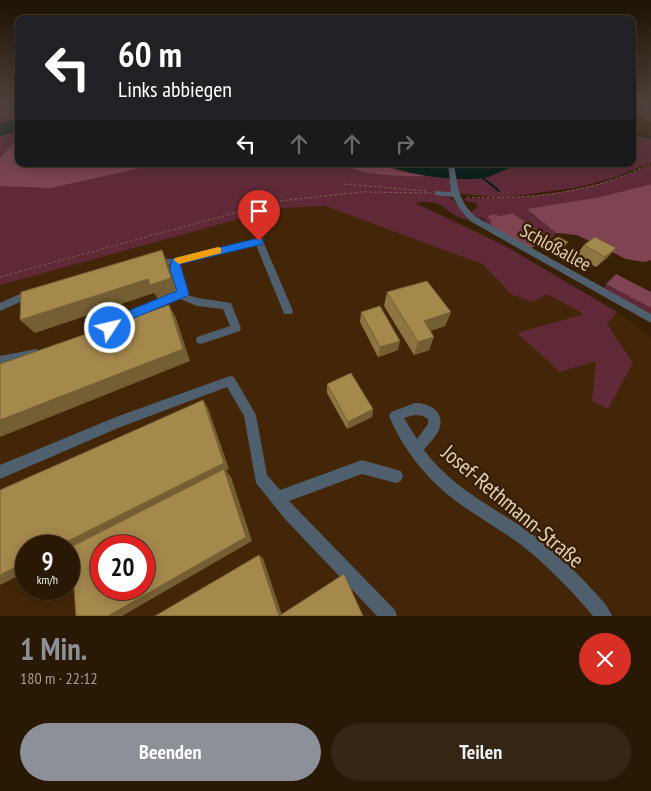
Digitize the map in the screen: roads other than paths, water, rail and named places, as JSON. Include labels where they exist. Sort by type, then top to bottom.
[{"type":"street","points":[[438,193],[456,194],[452,167]]},
{"type":"street","name":"Schloßallee","points":[[456,194],[460,209],[473,219],[651,319]]},
{"type":"street","points":[[142,260],[175,261],[259,241],[288,311]]},
{"type":"street","points":[[175,261],[175,269],[184,296],[197,302],[226,306],[236,328],[201,340]]},
{"type":"street","points":[[0,308],[44,289]]},
{"type":"street","points":[[92,336],[110,328],[118,320],[126,316],[183,294]]},
{"type":"street","points":[[0,361],[46,352]]},
{"type":"street","points":[[0,472],[116,423],[230,381],[250,414],[261,478],[277,498],[389,616]]},
{"type":"street","name":"Josef-Rethmann-Straße","points":[[416,450],[432,471],[455,491],[524,539],[552,562],[604,616]]},
{"type":"street","points":[[277,498],[362,467],[396,476]]},
{"type":"water","points":[[0,131],[15,131],[15,132],[0,136]]},
{"type":"water","points":[[390,167],[514,167],[492,176],[473,179],[446,178]]},
{"type":"waterway","points":[[636,135],[651,138]]},
{"type":"waterway","points":[[483,178],[499,191]]}]
